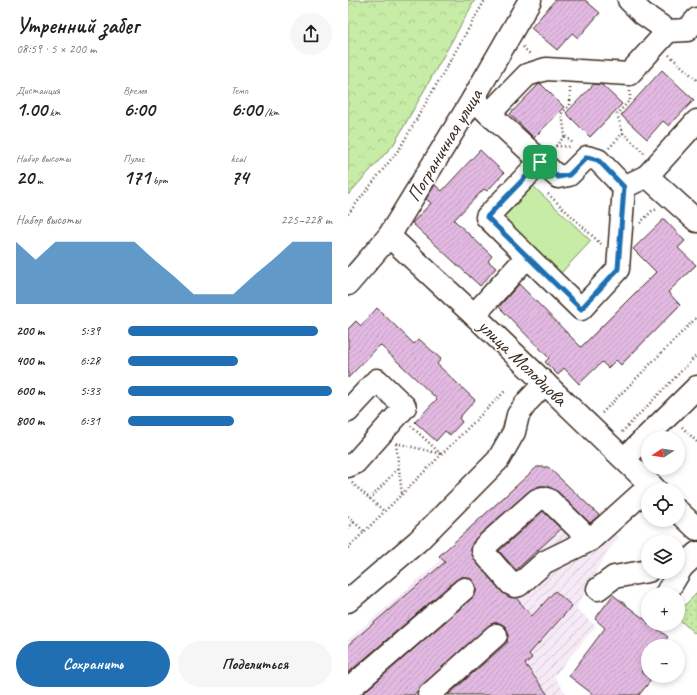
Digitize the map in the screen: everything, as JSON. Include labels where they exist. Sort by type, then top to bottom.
[{"type":"street","name":"Пограничная улица","points":[[348,284],[389,236],[473,99],[530,0]]},
{"type":"street","points":[[489,114],[527,75],[546,69],[629,74],[681,31],[642,13],[629,0]]},
{"type":"street","points":[[473,99],[489,114],[534,168],[558,177],[569,175],[587,157],[598,160],[624,187],[618,269],[581,309],[487,217],[534,168]]},
{"type":"street","points":[[624,187],[652,171],[697,121]]},
{"type":"street","points":[[652,171],[691,212]]},
{"type":"street","name":"улица Молодцова","points":[[389,236],[650,483]]},
{"type":"street","points":[[474,315],[527,257]]},
{"type":"street","points":[[348,411],[378,380],[405,407],[355,463],[350,474]]},
{"type":"street","points":[[348,601],[418,541],[498,460],[514,432],[518,415],[527,402],[545,383]]},
{"type":"street","points":[[617,452],[697,387]]},
{"type":"street","points":[[590,540],[549,500],[543,498],[537,500],[485,546],[484,550],[485,554],[511,584],[515,586],[519,585],[545,562],[590,540],[641,498]]},
{"type":"street","points":[[685,518],[697,529]]},
{"type":"street","points":[[671,587],[686,563]]},
{"type":"street","points":[[598,588],[614,577],[641,572]]},
{"type":"street","points":[[348,690],[464,589]]},
{"type":"street","points":[[428,695],[496,635]]},
{"type":"path","points":[[348,214],[400,148],[485,0]]},
{"type":"path","points":[[681,31],[697,80]]},
{"type":"path","points":[[510,35],[546,69]]},
{"type":"path","points":[[565,136],[562,113],[570,105],[569,70]]},
{"type":"path","points":[[629,74],[630,100],[617,114],[622,133],[652,171]]},
{"type":"path","points":[[556,146],[578,148]]},
{"type":"path","points":[[534,168],[620,252],[652,211],[667,206],[691,212]]},
{"type":"path","points":[[590,426],[697,317]]},
{"type":"path","points":[[617,452],[697,355]]},
{"type":"path","points":[[348,548],[505,391]]},
{"type":"path","points":[[399,414],[442,455]]},
{"type":"path","points":[[402,494],[396,444],[442,455]]},
{"type":"path","points":[[370,499],[399,467]]},
{"type":"path","points":[[350,474],[370,499],[385,512]]},
{"type":"path","points":[[348,517],[365,532]]},
{"type":"path","points":[[348,528],[354,522]]},
{"type":"shaded area","points":[[537,467],[548,467],[603,519],[619,538],[608,550],[576,608],[596,626],[554,676],[567,695],[348,695],[348,640],[439,562],[439,556]]},
{"type":"green space","points":[[348,0],[475,0],[394,144],[348,195]]},
{"type":"green space","points":[[532,185],[591,241],[561,273],[502,216]]},
{"type":"green space","points":[[697,593],[697,630],[694,633],[685,625],[685,605]]},
{"type":"building","points":[[555,0],[585,0],[600,13],[578,38],[572,33],[557,50],[531,28]]},
{"type":"building","points":[[662,70],[694,100],[669,126],[663,121],[647,139],[621,115]]},
{"type":"building","points":[[539,84],[541,84],[564,107],[534,138],[510,114]]},
{"type":"building","points":[[594,84],[602,85],[622,104],[590,137],[566,113]]},
{"type":"building","points":[[480,150],[504,173],[487,191],[484,189],[454,220],[492,256],[488,261],[496,268],[480,286],[412,223],[431,203],[426,199],[435,185],[442,191]]},
{"type":"building","points":[[664,219],[685,241],[678,248],[696,265],[668,292],[680,305],[621,365],[616,360],[608,368],[602,362],[579,384],[564,368],[558,375],[545,362],[549,358],[499,307],[519,284],[581,347],[656,272],[633,249]]},
{"type":"building","points":[[377,308],[414,344],[419,339],[441,359],[437,364],[475,400],[459,418],[462,422],[450,435],[445,431],[436,441],[415,422],[437,399],[380,345],[348,378],[348,329],[356,321],[361,326]]},
{"type":"building","points":[[537,467],[548,467],[599,515],[590,523],[557,491],[547,486],[539,486],[529,491],[477,537],[472,544],[471,550],[476,562],[502,592],[509,597],[516,598],[532,616],[555,591],[572,606],[529,654],[532,658],[525,664],[548,695],[448,695],[508,642],[506,627],[500,623],[494,623],[488,626],[421,686],[414,695],[361,695],[472,598],[476,593],[476,586],[468,577],[461,577],[456,580],[348,673],[348,645],[445,562],[439,556]]},
{"type":"building","points":[[543,511],[561,529],[516,570],[499,551]]},
{"type":"building","points":[[613,595],[641,617],[641,631],[660,631],[668,637],[666,639],[641,639],[641,683],[649,683],[639,695],[594,695],[569,676],[605,628],[595,619]]},
{"type":"route","points":[[587,157],[598,160],[624,187],[618,269],[581,309],[487,217],[540,162],[558,177],[569,175],[587,157]]}]
